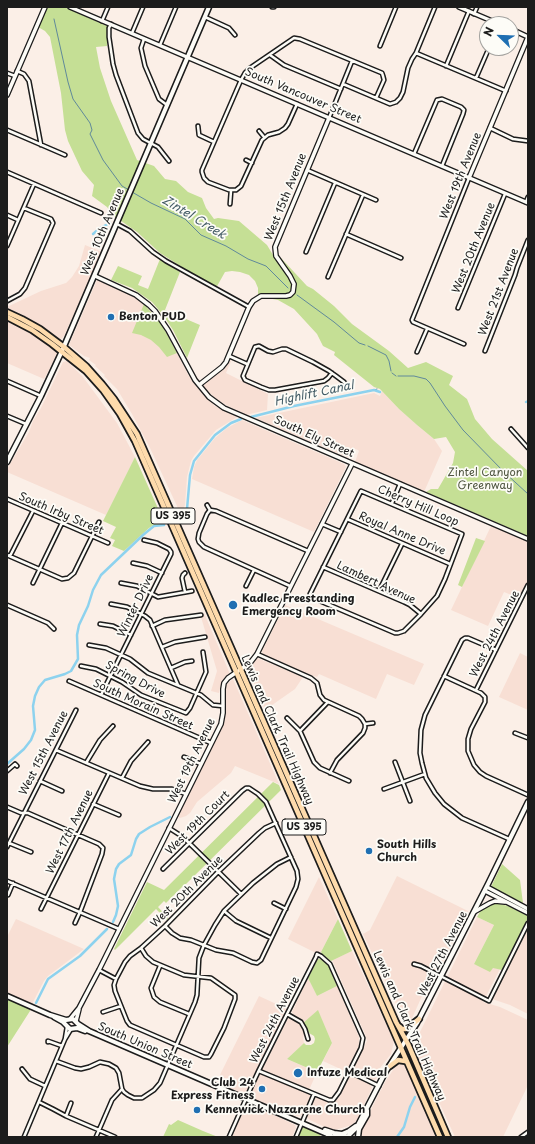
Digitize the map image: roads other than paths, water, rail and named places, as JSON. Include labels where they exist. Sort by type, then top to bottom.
[{"type":"highway","name":"US 395","points":[[7,312],[40,329],[63,349]]},
{"type":"highway","name":"US 395","points":[[7,317],[63,349]]},
{"type":"highway","name":"Lewis and Clark Trail Highway","points":[[63,349],[86,366],[102,384],[122,409],[137,434],[440,1137]]},
{"type":"highway","name":"Lewis and Clark Trail Highway","points":[[239,671],[448,1137]]},
{"type":"highway","points":[[391,1009],[402,1029],[409,1027],[419,1019]]},
{"type":"highway","points":[[390,1066],[398,1060],[407,1062]]},
{"type":"main road","name":"West 10th Avenue","points":[[7,462],[9,453],[41,396],[63,349],[209,7]]},
{"type":"main road","name":"West 27th Avenue","points":[[348,1136],[357,1127],[390,1066],[419,1019],[486,889],[528,802]]},
{"type":"main road","name":"South Union Street","points":[[7,996],[50,1015],[69,1027],[89,1031],[317,1129],[332,1137]]},
{"type":"main road","name":"South Union Street","points":[[50,1015],[69,1019]]},
{"type":"main road","points":[[69,1019],[73,1019],[76,1022],[76,1026],[69,1027],[67,1022],[69,1019]]},
{"type":"main road","name":"South Union Street","points":[[76,1022],[89,1031]]},
{"type":"main road","name":"West 27th Avenue","points":[[356,1137],[367,1115],[365,1112]]},
{"type":"main road","points":[[317,1129],[322,1128],[338,1134],[346,1133],[355,1126],[362,1114],[365,1112]]},
{"type":"main road","name":"South Union Street","points":[[327,1134],[356,1137]]},
{"type":"street","points":[[7,95],[45,7]]},
{"type":"street","name":"South Vancouver Street","points":[[70,7],[527,203]]},
{"type":"street","points":[[102,21],[108,7]]},
{"type":"street","points":[[132,34],[143,7]]},
{"type":"street","points":[[160,45],[176,7]]},
{"type":"street","points":[[380,46],[396,7]]},
{"type":"street","points":[[343,84],[390,104],[396,102],[403,92],[408,68],[416,53],[435,7]]},
{"type":"street","points":[[459,7],[479,16]]},
{"type":"street","points":[[474,14],[477,7]]},
{"type":"street","points":[[446,66],[469,11]]},
{"type":"street","points":[[205,17],[229,28],[235,35]]},
{"type":"street","points":[[111,24],[109,30],[110,46],[116,75],[140,136],[158,147],[169,161]]},
{"type":"street","name":"West 19th Avenue","points":[[427,328],[412,321],[528,37]]},
{"type":"street","points":[[297,104],[285,128],[279,132],[264,137],[241,186],[236,190],[231,190],[208,182],[204,178],[202,172],[214,142],[241,80],[248,69],[296,38],[380,72],[384,80],[376,98]]},
{"type":"street","points":[[144,39],[142,48],[146,66],[159,98],[168,105]]},
{"type":"street","points":[[416,53],[506,91]]},
{"type":"street","points":[[270,56],[284,65],[341,89]]},
{"type":"street","points":[[476,78],[486,56]]},
{"type":"street","name":"West 15th Avenue","points":[[249,307],[253,301],[261,296],[286,296],[290,295],[294,290],[295,286],[292,280],[276,256],[275,247],[352,61]]},
{"type":"street","points":[[17,71],[24,74],[29,81],[41,145]]},
{"type":"street","points":[[7,73],[15,76]]},
{"type":"street","points":[[414,154],[438,99],[442,99],[461,107],[464,110],[463,114],[442,166]]},
{"type":"street","points":[[198,126],[199,135],[214,142]]},
{"type":"street","points":[[490,128],[513,138],[528,141]]},
{"type":"street","points":[[7,130],[65,155]]},
{"type":"street","points":[[259,131],[264,137]]},
{"type":"street","points":[[246,160],[252,163]]},
{"type":"street","points":[[307,170],[376,200]]},
{"type":"street","points":[[7,172],[101,212]]},
{"type":"street","points":[[306,252],[335,183]]},
{"type":"street","points":[[7,246],[34,184]]},
{"type":"street","points":[[230,204],[231,190]]},
{"type":"street","name":"West 20th Avenue","points":[[458,308],[505,194]]},
{"type":"street","points":[[328,277],[363,195]]},
{"type":"street","points":[[527,203],[528,197]]},
{"type":"street","points":[[7,301],[20,294],[25,288],[53,224],[51,219],[24,208]]},
{"type":"street","points":[[7,215],[18,220]]},
{"type":"street","points":[[117,224],[130,231],[153,252],[166,261],[249,307],[229,356],[222,366],[199,385]]},
{"type":"street","points":[[346,234],[402,258]]},
{"type":"street","name":"West 21st Avenue","points":[[485,350],[528,240]]},
{"type":"street","name":"South Ely Street","points":[[95,276],[136,295],[149,305],[168,330],[191,374],[199,385],[213,400],[230,411],[528,539]]},
{"type":"street","points":[[417,352],[427,328],[464,344]]},
{"type":"street","points":[[332,373],[324,381],[274,390],[260,387],[245,380],[243,377],[253,349],[256,346],[259,346],[273,352],[288,349],[332,373],[344,382],[347,387]]},
{"type":"street","points":[[229,356],[247,364]]},
{"type":"street","points":[[7,381],[41,396]]},
{"type":"street","points":[[7,416],[26,424]]},
{"type":"street","points":[[511,429],[528,448]]},
{"type":"street","name":"West 19th Avenue","points":[[69,1019],[79,1008],[99,970],[212,744],[223,719],[224,682],[250,663],[257,654],[352,464]]},
{"type":"street","points":[[392,504],[400,484]]},
{"type":"street","name":"Cherry Hill Loop","points":[[362,491],[392,504],[462,534],[437,596],[404,631],[398,633],[312,598],[310,594],[362,491]]},
{"type":"street","name":"South Irby Street","points":[[7,499],[108,543]]},
{"type":"street","points":[[207,505],[210,510],[216,511],[308,551]]},
{"type":"street","points":[[210,510],[198,536],[204,547],[290,586]]},
{"type":"street","points":[[34,511],[9,556],[62,579],[68,578],[74,573],[99,522]]},
{"type":"street","name":"Royal Anne Drive","points":[[347,519],[450,564]]},
{"type":"street","points":[[33,583],[62,523]]},
{"type":"street","points":[[322,524],[341,532]]},
{"type":"street","name":"Winter Drive","points":[[101,695],[171,554],[171,550],[157,543],[144,540]]},
{"type":"street","points":[[379,591],[402,544]]},
{"type":"street","points":[[133,563],[147,566],[162,573]]},
{"type":"street","name":"Lambert Avenue","points":[[323,567],[407,603],[421,614]]},
{"type":"street","points":[[246,586],[254,570]]},
{"type":"street","points":[[185,573],[182,578],[185,592]]},
{"type":"street","points":[[120,583],[137,586],[151,594],[158,596],[192,591]]},
{"type":"street","name":"West 24th Avenue","points":[[476,690],[528,585]]},
{"type":"street","points":[[111,604],[127,607],[148,618],[178,685]]},
{"type":"street","points":[[7,605],[48,623],[54,629]]},
{"type":"street","points":[[152,626],[165,620],[201,615]]},
{"type":"street","points":[[100,624],[113,626],[131,635]]},
{"type":"street","points":[[162,647],[175,642],[205,637]]},
{"type":"street","points":[[496,650],[465,638],[461,642],[428,709],[421,730],[420,753],[425,774],[434,793],[441,801],[467,821],[510,839]]},
{"type":"street","points":[[89,645],[106,648],[130,659],[148,673],[197,693],[213,705],[223,706]]},
{"type":"street","name":"Spring Drive","points":[[81,666],[96,669],[125,683],[141,695],[186,713],[189,711],[206,672],[203,652]]},
{"type":"street","points":[[257,654],[311,678],[316,683],[320,695],[327,703],[359,716],[362,719],[365,724],[363,733],[337,760],[330,773]]},
{"type":"street","points":[[171,668],[185,662],[192,661]]},
{"type":"street","points":[[444,676],[476,690],[485,697],[485,702],[469,736],[469,754],[474,765],[480,772],[488,777],[528,795]]},
{"type":"street","name":"South Morain Street","points":[[69,681],[212,744]]},
{"type":"street","points":[[300,731],[327,703]]},
{"type":"street","name":"West 15th Avenue","points":[[7,847],[76,710]]},
{"type":"street","points":[[287,718],[300,731],[314,762],[320,768],[349,781]]},
{"type":"street","points":[[365,724],[373,723]]},
{"type":"street","points":[[86,763],[100,740],[114,726]]},
{"type":"street","points":[[515,733],[528,738]]},
{"type":"street","points":[[122,778],[131,761],[148,742]]},
{"type":"street","points":[[56,750],[145,788],[161,791],[175,790],[186,794]]},
{"type":"street","points":[[184,756],[201,764]]},
{"type":"street","points":[[395,762],[410,802]]},
{"type":"street","points":[[7,771],[15,764],[17,766]]},
{"type":"street","name":"West 17th Avenue","points":[[41,909],[108,773]]},
{"type":"street","points":[[384,789],[425,774]]},
{"type":"street","points":[[40,781],[62,791]]},
{"type":"street","name":"West 19th Court","points":[[163,869],[246,788],[252,790],[263,798],[276,823]]},
{"type":"street","points":[[93,804],[120,815]]},
{"type":"street","points":[[7,807],[21,813],[28,813],[99,844],[103,848],[75,923]]},
{"type":"street","points":[[165,926],[178,936],[216,950],[233,953],[252,962],[257,963],[261,960],[296,888],[298,879],[297,871],[276,823]]},
{"type":"street","name":"West 20th Avenue","points":[[116,979],[127,959],[165,926],[261,831],[276,823]]},
{"type":"street","points":[[169,828],[189,842],[241,894]]},
{"type":"street","points":[[9,843],[31,852]]},
{"type":"street","points":[[56,1061],[81,1069],[100,1062],[109,1064],[116,1068],[119,1073],[122,1089],[134,1098],[142,1098],[154,1090],[160,1083],[196,998],[199,958],[215,925],[224,911],[253,883],[277,864],[291,857]]},
{"type":"street","points":[[7,881],[119,929]]},
{"type":"street","points":[[8,895],[13,883]]},
{"type":"street","points":[[486,889],[508,903],[528,913]]},
{"type":"street","points":[[486,889],[528,908]]},
{"type":"street","points":[[474,912],[492,902],[498,901],[508,903]]},
{"type":"street","points":[[274,903],[286,909]]},
{"type":"street","points":[[224,911],[236,921],[271,938]]},
{"type":"street","points":[[414,964],[489,1000],[528,923]]},
{"type":"street","points":[[99,970],[116,979],[114,988],[127,1021],[132,1026],[204,1057],[209,1057],[212,1054],[224,1028],[236,997],[233,993],[211,978],[184,975],[160,966],[149,960],[141,948]]},
{"type":"street","name":"West 24th Avenue","points":[[229,1137],[259,1071],[317,954],[326,959],[330,964],[363,1038],[361,1048],[350,1072]]},
{"type":"street","points":[[160,966],[151,988],[154,997],[160,1002],[189,1014]]},
{"type":"street","points":[[103,1012],[121,1006]]},
{"type":"street","name":"West 19th Avenue","points":[[76,1022],[79,1008]]},
{"type":"street","points":[[287,1014],[301,1022],[308,1039]]},
{"type":"street","points":[[24,1137],[69,1027]]},
{"type":"street","points":[[48,1042],[62,1046]]},
{"type":"street","points":[[22,1069],[30,1079],[45,1086]]},
{"type":"street","points":[[259,1071],[329,1100],[333,1100],[350,1072],[379,1086]]},
{"type":"street","points":[[96,1137],[111,1099],[122,1089]]},
{"type":"street","points":[[296,1137],[314,1094]]},
{"type":"street","points":[[38,1102],[114,1137]]},
{"type":"street","points":[[66,1116],[71,1103]]},
{"type":"street","points":[[521,1137],[528,1132]]},
{"type":"waterway","name":"Zintel Creek","points":[[54,19],[73,99],[90,123],[92,130],[90,134],[103,160],[122,186],[129,190]]},
{"type":"waterway","name":"Zintel Creek","points":[[132,192],[185,219],[201,235],[226,246],[248,259],[266,266],[288,288]]},
{"type":"waterway","points":[[93,234],[100,228],[110,223]]},
{"type":"waterway","name":"Zintel Creek","points":[[297,295],[334,322],[359,343],[365,345]]},
{"type":"waterway","name":"Zintel Creek","points":[[368,346],[386,355],[391,371]]},
{"type":"waterway","name":"Zintel Creek","points":[[392,373],[396,376]]},
{"type":"waterway","name":"Zintel Creek","points":[[398,376],[414,376],[426,379],[463,430],[528,494]]},
{"type":"waterway","name":"Highlift Canal","points":[[251,417],[294,406],[374,390],[380,392]]},
{"type":"waterway","name":"Highlift Canal","points":[[181,519],[187,509],[190,475],[194,461],[215,435],[231,423],[241,419]]},
{"type":"waterway","name":"Highlift Canal","points":[[7,764],[24,749],[31,740],[35,730],[33,706],[39,687],[45,680],[71,671],[78,659],[77,635],[79,625],[88,606],[93,590],[101,575],[154,526],[164,525]]},
{"type":"waterway","points":[[113,922],[118,906],[114,879],[116,869],[119,864],[131,855],[139,834],[170,817]]},
{"type":"waterway","points":[[36,1003],[48,979],[80,956],[107,929]]},
{"type":"waterway","points":[[397,1137],[404,1127],[410,1107],[415,1097]]},
{"type":"place","name":"Benton PUD","points":[[111,317]]},
{"type":"place","name":"Kadlec Freestanding Emergency Room","points":[[233,605]]},
{"type":"place","name":"South Hills Church","points":[[369,851]]},
{"type":"place","name":"Infuze Medical","points":[[298,1073]]},
{"type":"place","name":"Club 24 Express Fitness","points":[[262,1089]]},
{"type":"place","name":"Kennewick Nazarene Church","points":[[197,1110]]},
{"type":"park label","name":"Zintel Canyon Greenway","points":[[485,479]]}]
